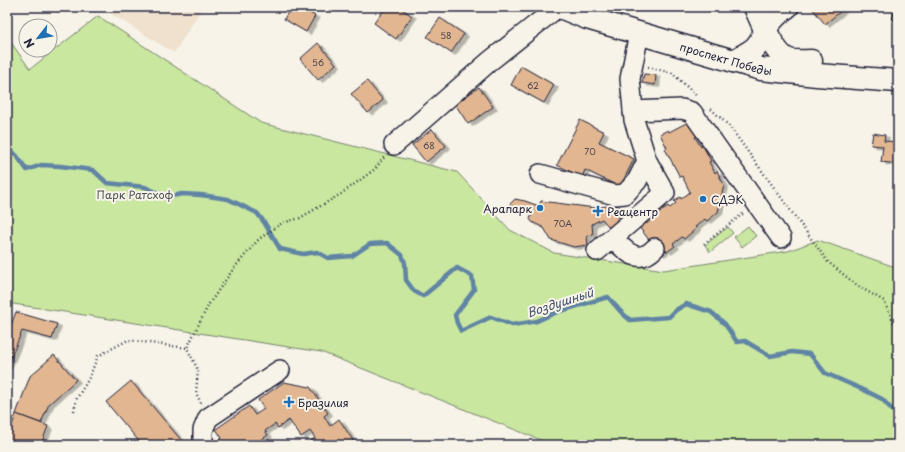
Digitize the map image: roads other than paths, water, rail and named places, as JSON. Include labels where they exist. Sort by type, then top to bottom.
[{"type":"main road","name":"проспект Победы","points":[[559,7],[587,18],[761,69],[817,75],[898,80]]},
{"type":"main road","points":[[755,7],[774,46],[781,55],[788,60],[898,66]]},
{"type":"main road","points":[[733,61],[756,47],[766,29]]},
{"type":"street","points":[[394,145],[490,61],[559,7]]},
{"type":"street","points":[[766,29],[789,7]]},
{"type":"street","points":[[597,251],[665,193],[647,161],[634,120],[630,79],[639,33]]},
{"type":"street","points":[[633,111],[682,109],[692,112],[781,238]]},
{"type":"street","points":[[540,174],[615,195],[625,194],[637,180],[647,161]]},
{"type":"street","points":[[613,238],[626,252],[631,255],[642,256],[651,252],[655,248]]},
{"type":"street","points":[[203,445],[203,430],[208,418],[280,370]]},
{"type":"waterway","name":"Воздушный","points":[[7,147],[17,156],[27,170],[41,165],[93,170],[107,183],[145,187],[167,197],[182,194],[228,199],[257,213],[280,249],[303,254],[317,252],[328,258],[352,256],[370,244],[387,243],[402,255],[405,263],[406,280],[414,291],[423,296],[457,268],[472,276],[474,290],[455,315],[461,331],[491,317],[512,325],[537,321],[557,312],[608,297],[630,320],[669,317],[676,310],[686,304],[711,312],[725,324],[737,342],[745,341],[770,356],[792,352],[810,354],[825,373],[882,399],[895,413],[898,414]]},
{"type":"place","name":"СДЭК","points":[[703,199]]},
{"type":"place","name":"Арапарк","points":[[540,208]]},
{"type":"place","name":"Реацентр","points":[[598,211]]},
{"type":"place","name":"Бразилия","points":[[289,402]]},
{"type":"park label","name":"Парк Ратсхоф","points":[[135,194]]}]
